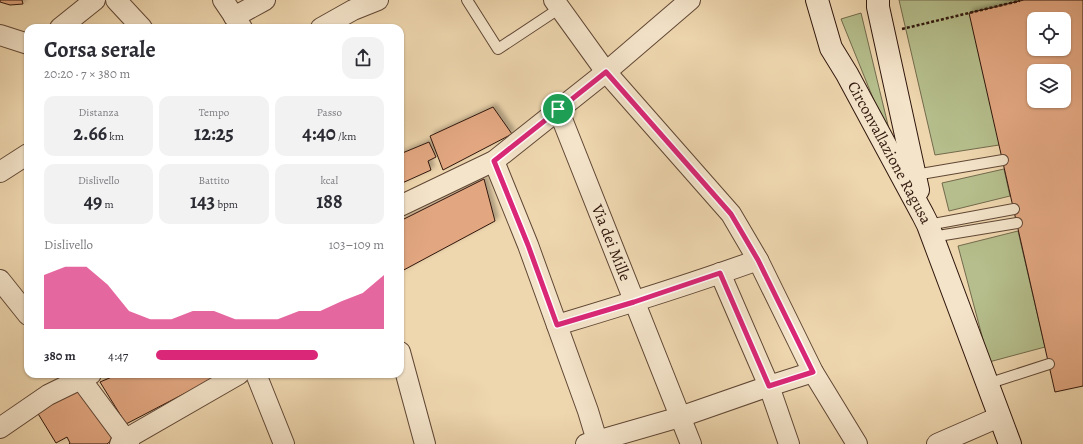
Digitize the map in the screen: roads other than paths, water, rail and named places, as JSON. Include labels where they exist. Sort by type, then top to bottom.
[{"type":"street","points":[[65,24],[95,0]]},
{"type":"street","points":[[116,0],[138,24]]},
{"type":"street","points":[[223,0],[235,24],[265,0]]},
{"type":"street","points":[[328,24],[353,10],[378,0]]},
{"type":"street","points":[[404,204],[494,161],[606,72],[690,0]]},
{"type":"street","name":"Circonvallazione Ragusa","points":[[817,0],[831,48],[847,74],[927,226]]},
{"type":"street","name":"Circonvallazione Ragusa","points":[[878,0],[878,7],[927,226]]},
{"type":"street","points":[[557,4],[606,72],[731,214],[758,260],[813,372],[857,444]]},
{"type":"street","points":[[0,35],[24,43]]},
{"type":"street","name":"Via dei Mille","points":[[558,109],[690,444]]},
{"type":"street","points":[[0,172],[24,157]]},
{"type":"street","points":[[494,161],[528,245],[557,325],[594,443],[680,417],[813,372]]},
{"type":"street","points":[[927,226],[1010,444]]},
{"type":"street","points":[[557,325],[634,302],[758,260]]},
{"type":"street","points":[[720,273],[769,386],[789,444]]},
{"type":"street","points":[[0,280],[6,300],[24,312]]},
{"type":"street","points":[[404,367],[425,444]]},
{"type":"street","points":[[0,428],[48,395],[79,378]]},
{"type":"street","points":[[84,378],[125,442],[232,378]]},
{"type":"street","points":[[258,378],[284,444]]},
{"type":"street","points":[[937,444],[999,417]]},
{"type":"lane","points":[[467,0],[498,49],[557,4]]},
{"type":"lane","points":[[915,175],[1002,160]]},
{"type":"lane","points":[[927,226],[1014,209]]},
{"type":"lane","points":[[927,226],[1017,223]]},
{"type":"lane","points":[[986,384],[1049,364]]}]
